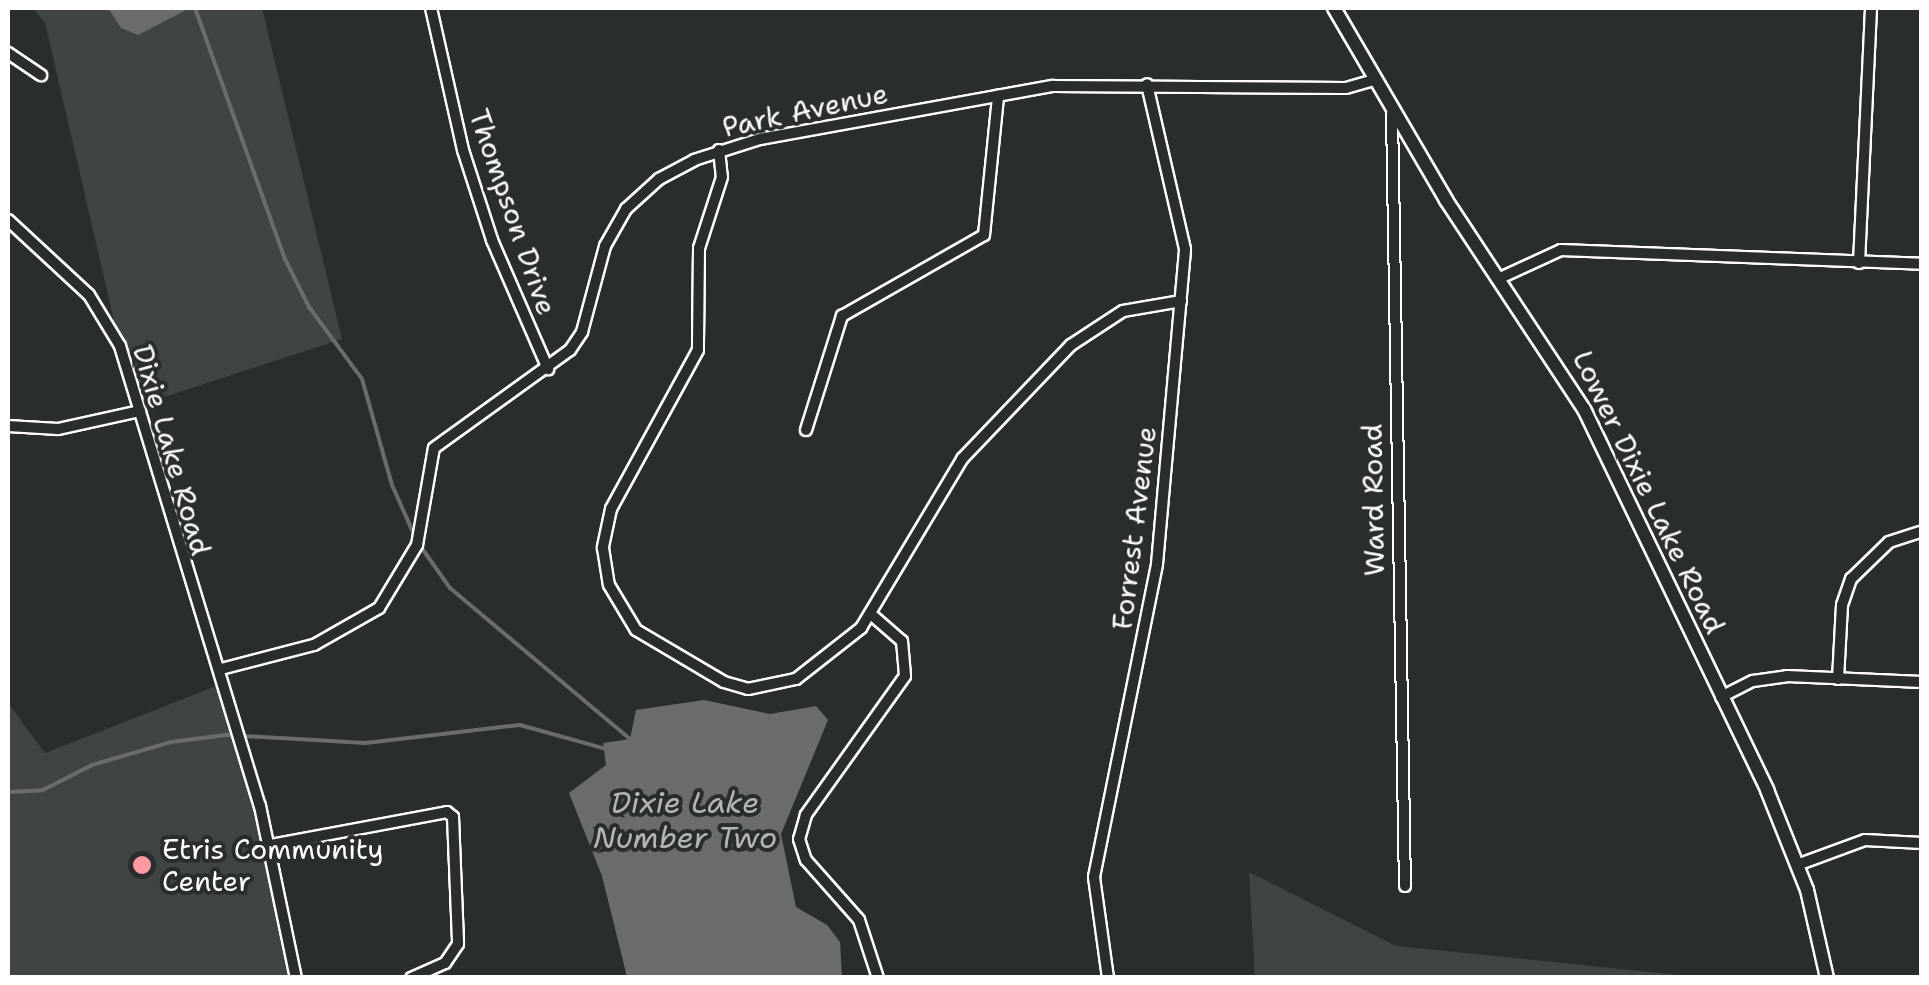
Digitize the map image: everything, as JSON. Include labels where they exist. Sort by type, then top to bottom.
[{"type":"street","name":"Thompson Drive","points":[[431,8],[463,150],[548,369]]},
{"type":"street","name":"Lower Dixie Lake Road","points":[[1334,8],[1392,113],[1562,368],[1797,864],[1827,978]]},
{"type":"street","points":[[1859,263],[1871,8]]},
{"type":"street","points":[[8,53],[41,75]]},
{"type":"street","name":"Park Avenue","points":[[222,669],[314,645],[380,608],[417,545],[434,448],[548,369],[582,332],[605,246],[626,208],[659,179],[720,150],[998,96],[1088,83],[1346,88],[1374,80]]},
{"type":"street","name":"Forrest Avenue","points":[[1108,978],[1094,877],[1154,583],[1181,301],[1184,222],[1147,84]]},
{"type":"street","points":[[806,430],[842,316],[984,236],[998,96]]},
{"type":"street","name":"Ward Road","points":[[1392,113],[1406,886]]},
{"type":"street","points":[[720,150],[722,177],[699,248],[698,350],[610,509],[603,548],[608,585],[625,617],[650,642],[748,689],[796,679],[873,616],[962,459],[1072,345],[1123,311],[1181,301]]},
{"type":"street","name":"Dixie Lake Road","points":[[8,220],[90,295],[120,346],[185,574],[222,669],[270,844],[296,978]]},
{"type":"street","points":[[1500,278],[1561,250],[1922,264]]},
{"type":"street","points":[[8,426],[58,429],[140,411]]},
{"type":"street","points":[[1838,678],[1842,604],[1851,579],[1890,542],[1922,531]]},
{"type":"street","points":[[873,616],[902,642],[905,676],[806,815],[799,840],[806,860],[858,920],[878,978]]},
{"type":"street","points":[[1721,697],[1770,679],[1922,682]]},
{"type":"street","points":[[270,844],[447,812],[453,816],[458,944],[445,963],[410,978]]},
{"type":"street","points":[[1797,864],[1865,840],[1922,843]]},
{"type":"shaded area","points":[[33,8],[262,8],[342,339],[134,407],[45,23]]},
{"type":"shaded area","points":[[229,681],[302,977],[8,977],[8,703],[45,753]]},
{"type":"shaded area","points":[[1249,872],[1396,946],[1699,977],[1255,977]]},
{"type":"water","points":[[108,8],[190,8],[138,35],[121,28]]},
{"type":"water","name":"Dixie Lake Number Two","points":[[704,700],[770,714],[816,706],[828,720],[781,834],[796,907],[827,925],[840,942],[842,977],[627,977],[602,876],[569,793],[606,765],[603,743],[630,739],[636,710]]},
{"type":"waterway","points":[[195,8],[285,259],[309,307],[362,379],[392,485],[416,539]]},
{"type":"waterway","points":[[421,547],[450,588],[630,739]]},
{"type":"waterway","points":[[8,792],[43,790],[92,765],[171,742],[226,735],[366,743],[520,725],[606,749]]},
{"type":"place","name":"Etris Community Center","points":[[142,865]]}]
